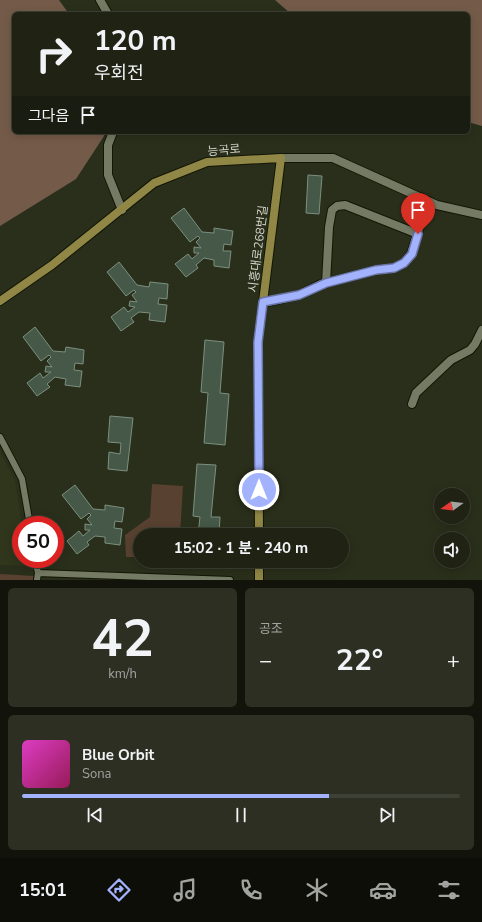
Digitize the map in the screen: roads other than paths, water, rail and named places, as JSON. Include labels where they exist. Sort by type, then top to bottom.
[{"type":"main road","name":"능곡로","points":[[0,301],[52,265],[154,183],[207,162],[281,158]]},
{"type":"main road","name":"시흥대로268번길","points":[[259,528],[258,342],[281,158]]},
{"type":"main road","points":[[259,568],[259,580]]},
{"type":"street","points":[[100,0],[107,12]]},
{"type":"street","points":[[112,134],[108,145],[108,175],[122,210]]},
{"type":"street","name":"능곡로","points":[[281,158],[333,158],[437,205],[482,215]]},
{"type":"street","points":[[263,302],[299,295],[326,283],[376,270],[394,268],[404,263],[412,254],[428,201]]},
{"type":"street","points":[[326,283],[329,226],[332,210],[337,206],[345,205],[418,234]]},
{"type":"street","points":[[412,404],[416,393],[451,360],[470,350],[475,344],[482,330]]},
{"type":"street","points":[[0,437],[22,479],[28,516]]},
{"type":"street","points":[[37,568],[37,580]]},
{"type":"street","points":[[38,573],[230,580]]}]
